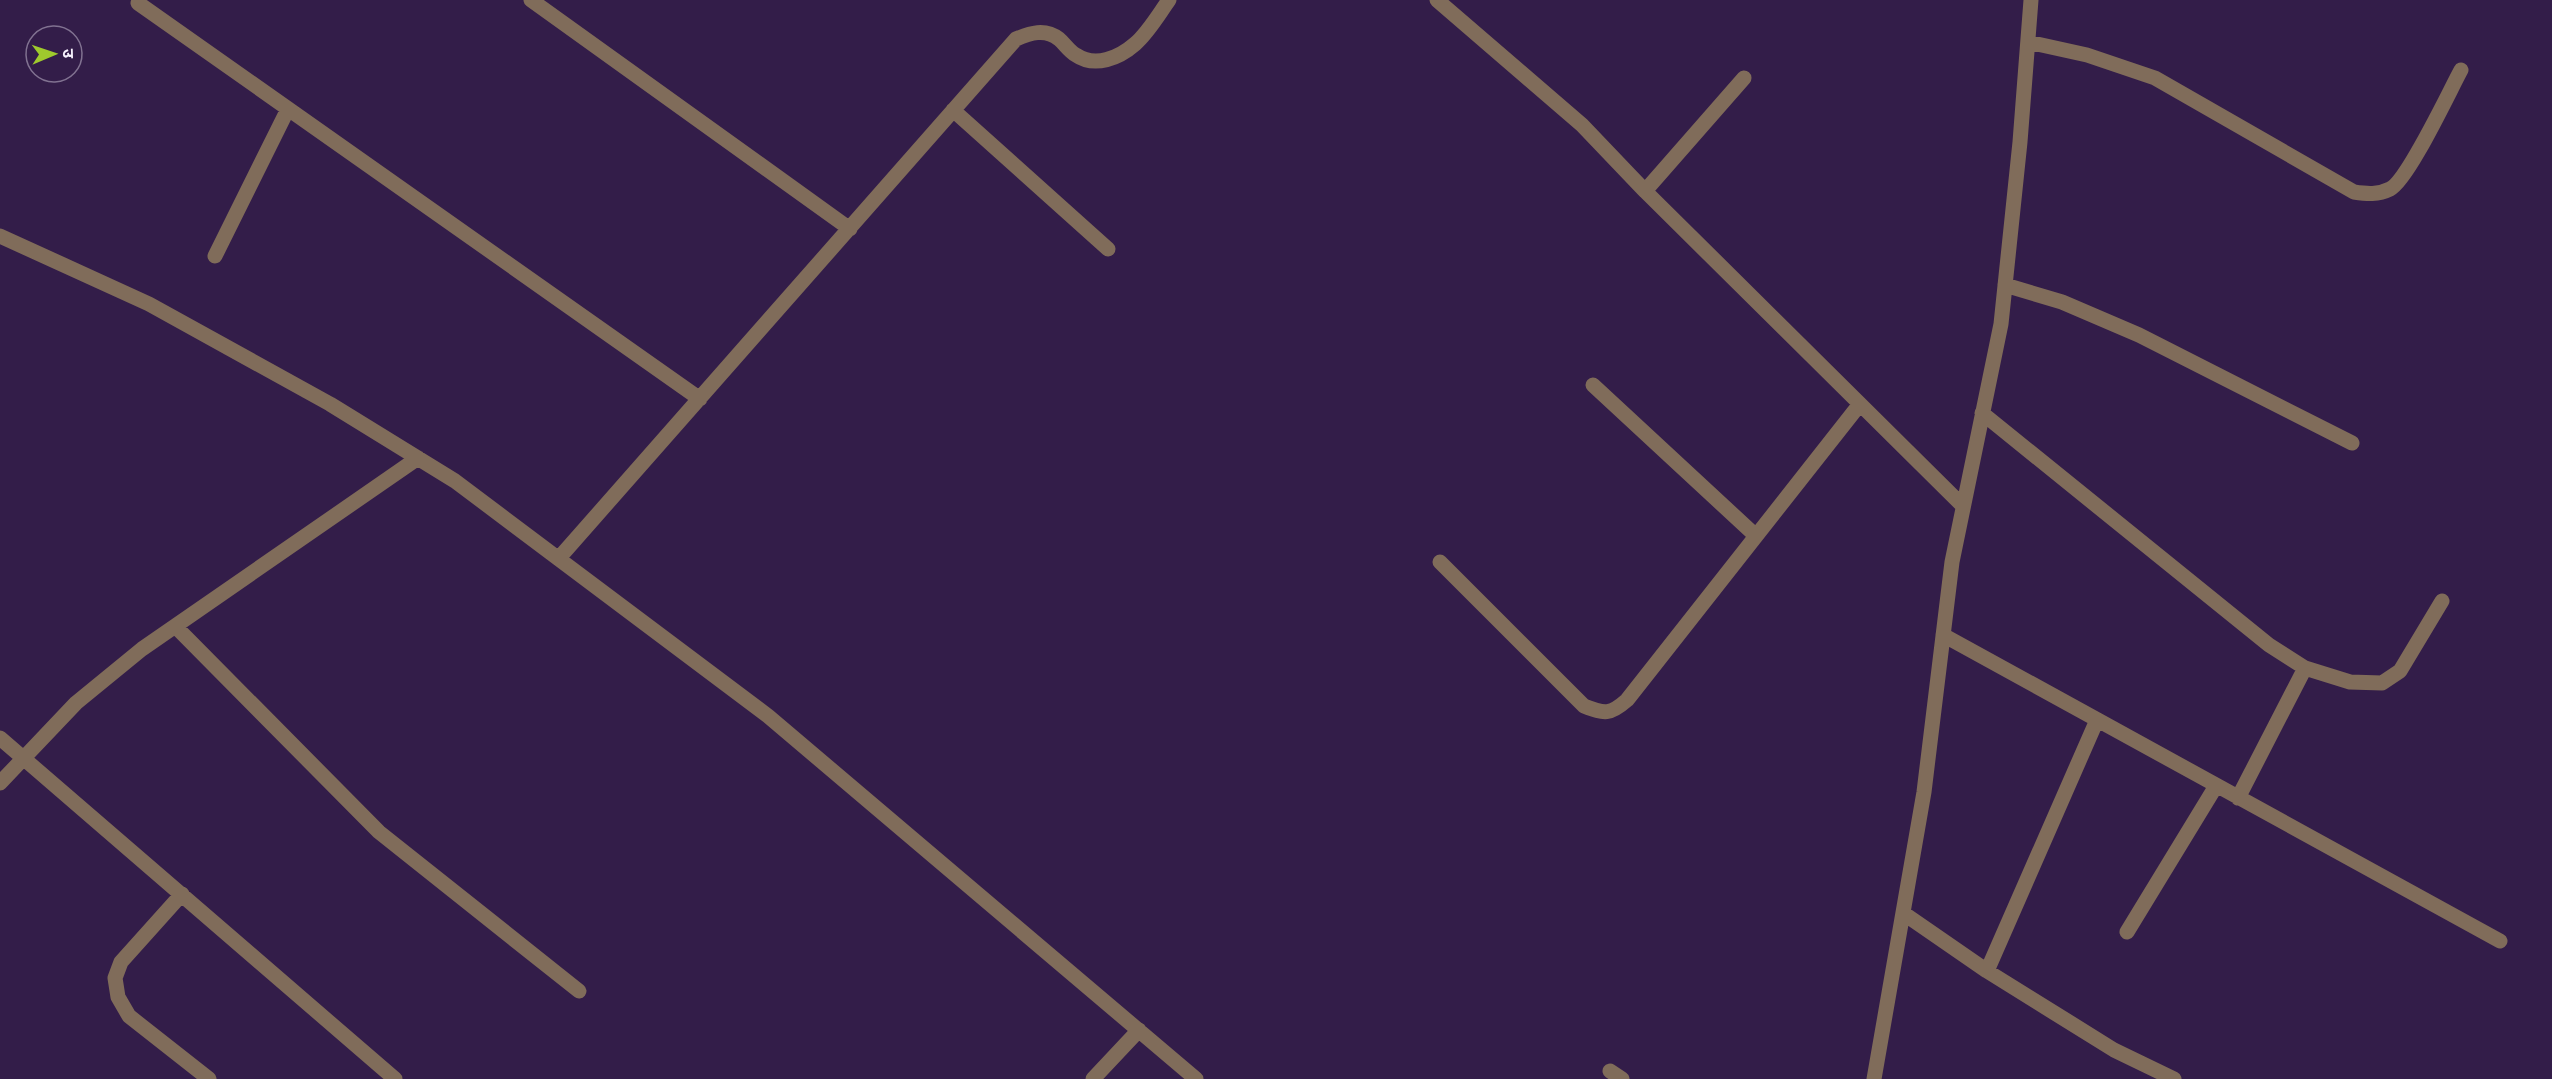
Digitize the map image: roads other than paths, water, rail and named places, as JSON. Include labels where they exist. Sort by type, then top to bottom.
[{"type":"street","points":[[531,0],[850,229]]},
{"type":"street","points":[[559,558],[1016,39],[1030,33],[1044,32],[1057,37],[1076,55],[1092,62],[1112,59],[1136,44],[1169,0]]},
{"type":"street","points":[[1437,0],[1582,125],[1645,191],[1963,506]]},
{"type":"street","points":[[1874,1079],[1924,792],[1952,562],[2001,324],[2031,0]]},
{"type":"street","points":[[138,3],[700,399]]},
{"type":"street","points":[[2028,42],[2087,55],[2155,78],[2354,192],[2375,194],[2392,189],[2405,173],[2461,70]]},
{"type":"street","points":[[1645,191],[1744,78]]},
{"type":"street","points":[[215,256],[288,109]]},
{"type":"street","points":[[953,110],[1108,249]]},
{"type":"street","points":[[0,236],[149,304],[330,404],[455,481],[768,716],[1196,1079]]},
{"type":"street","points":[[2005,285],[2062,302],[2130,330],[2352,443]]},
{"type":"street","points":[[1593,385],[1756,536]]},
{"type":"street","points":[[1440,562],[1584,706],[1600,712],[1613,712],[1627,700],[1860,404]]},
{"type":"street","points":[[1982,414],[2269,645],[2305,668],[2350,682],[2382,683],[2400,671],[2442,601]]},
{"type":"street","points":[[0,783],[76,703],[142,649],[418,458]]},
{"type":"street","points":[[174,626],[379,832],[579,991]]},
{"type":"street","points":[[1943,635],[2500,941]]},
{"type":"street","points":[[2238,798],[2305,668]]},
{"type":"street","points":[[1987,971],[2097,720]]},
{"type":"street","points":[[0,738],[395,1079]]},
{"type":"street","points":[[2127,932],[2216,786]]},
{"type":"street","points":[[182,894],[121,962],[115,978],[118,998],[129,1016],[209,1079]]},
{"type":"street","points":[[1903,913],[1987,971],[2114,1050],[2174,1079]]},
{"type":"street","points":[[1092,1079],[1138,1030]]}]
